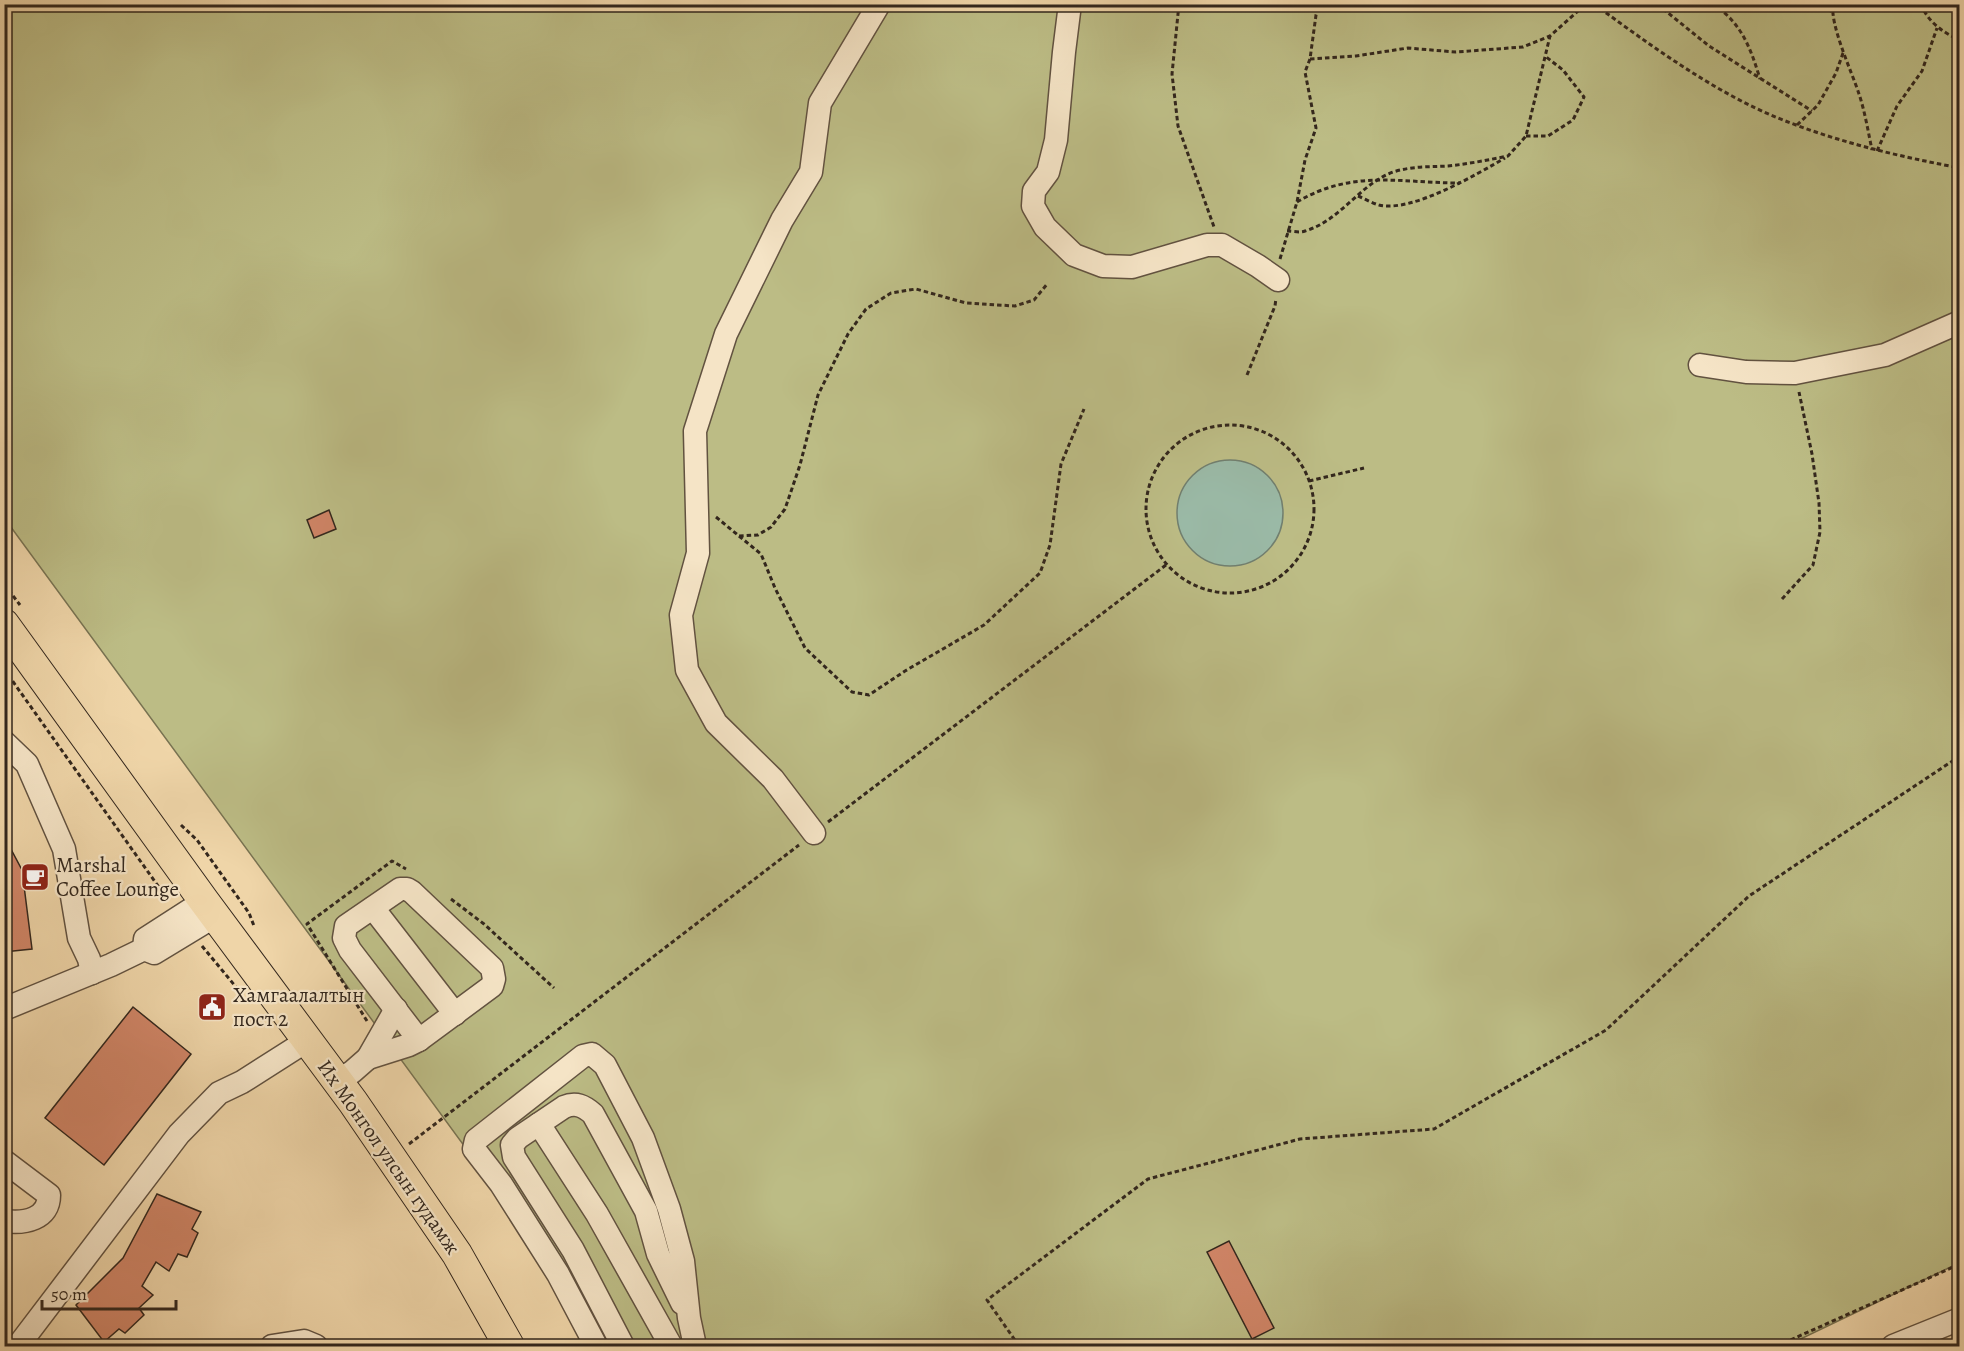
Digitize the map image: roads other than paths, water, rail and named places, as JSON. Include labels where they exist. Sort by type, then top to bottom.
[{"type":"main road","name":"Их Монгол улсын гудамж","points":[[14,617],[197,916],[308,1040],[419,1196],[457,1254],[509,1347]]},
{"type":"street","points":[[814,833],[772,779],[716,723],[687,670],[681,615],[698,553],[695,431],[726,334],[782,220],[811,172],[820,103],[879,4]]},
{"type":"street","points":[[1070,4],[1056,140],[1048,172],[1034,191],[1033,206],[1045,226],[1074,255],[1103,266],[1132,267],[1207,246],[1221,245],[1278,280]]},
{"type":"street","points":[[1700,365],[1746,372],[1795,373],[1885,355],[1959,322]]},
{"type":"street","points":[[4,742],[27,764],[64,849],[79,938],[89,959],[92,973]]},
{"type":"street","points":[[368,1058],[418,1040],[492,986],[494,979],[492,968],[412,892],[400,889],[346,926],[344,938],[350,950],[418,1040]]},
{"type":"street","points":[[373,908],[454,1014]]},
{"type":"street","points":[[4,1009],[144,950],[154,953],[197,916]]},
{"type":"street","points":[[337,1081],[368,1058],[396,1009]]},
{"type":"street","points":[[18,1347],[178,1134],[219,1093],[242,1082],[308,1040]]},
{"type":"street","points":[[596,1347],[558,1274],[501,1184],[474,1149],[476,1140],[588,1053],[605,1065],[643,1138],[669,1209],[683,1261],[689,1318],[695,1347]]},
{"type":"street","points":[[623,1347],[573,1250],[514,1157],[512,1144],[518,1138],[572,1103],[584,1106],[593,1114],[646,1211],[658,1254],[689,1318]]},
{"type":"street","points":[[539,1124],[597,1214],[671,1347]]},
{"type":"street","points":[[4,1161],[49,1195],[49,1202],[35,1219],[21,1222],[4,1221]]},
{"type":"street","points":[[1893,1347],[1959,1318]]},
{"type":"street","points":[[272,1347],[303,1341],[316,1347]]},
{"type":"place","name":"Marshal Coffee Lounge","points":[[35,877]]},
{"type":"place","name":"Хамгаалалтын пост 2","points":[[212,1007]]}]
